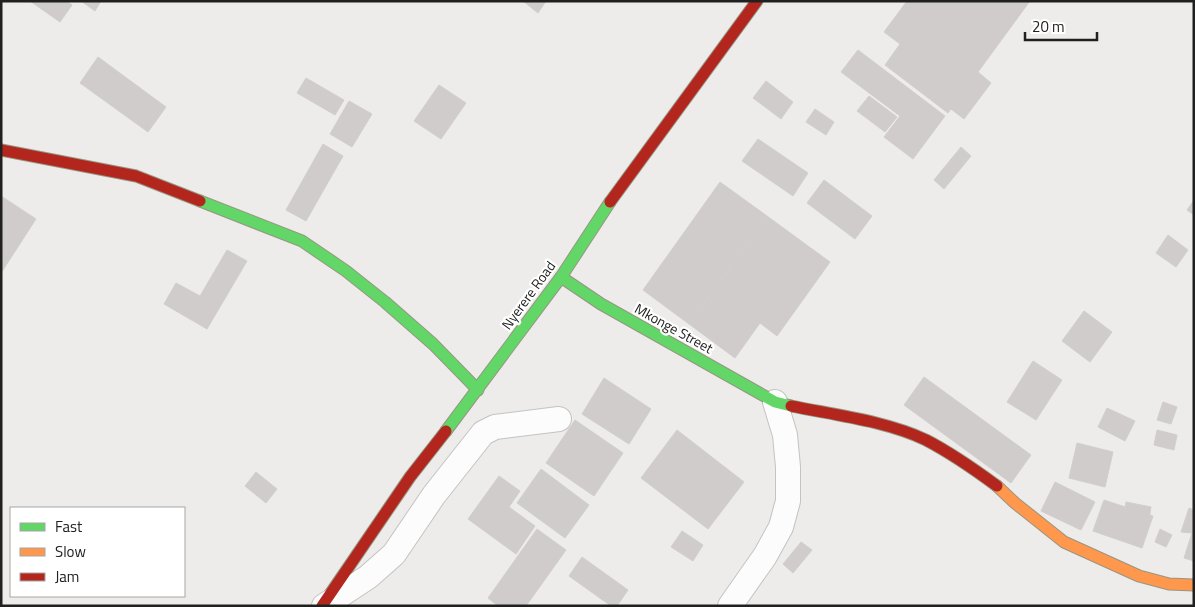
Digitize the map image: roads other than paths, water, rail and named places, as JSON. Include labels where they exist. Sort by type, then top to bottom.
[{"type":"street","name":"Nyerere Road","points":[[323,606],[410,477],[478,390],[561,277],[596,222],[757,1]]},
{"type":"street","points":[[1,150],[136,176],[302,241],[346,271],[385,302],[433,344],[478,390]]},
{"type":"street","name":"Mkonge Street","points":[[561,277],[609,309],[775,402],[891,427],[925,440],[968,465],[997,486],[1022,509],[1064,542],[1139,576],[1169,584],[1194,585]]},
{"type":"street","points":[[730,606],[765,556],[781,527],[788,501],[788,467],[785,435],[775,402]]},
{"type":"street","points":[[323,606],[368,577],[394,554],[434,495],[483,433],[495,427],[559,419]]}]
